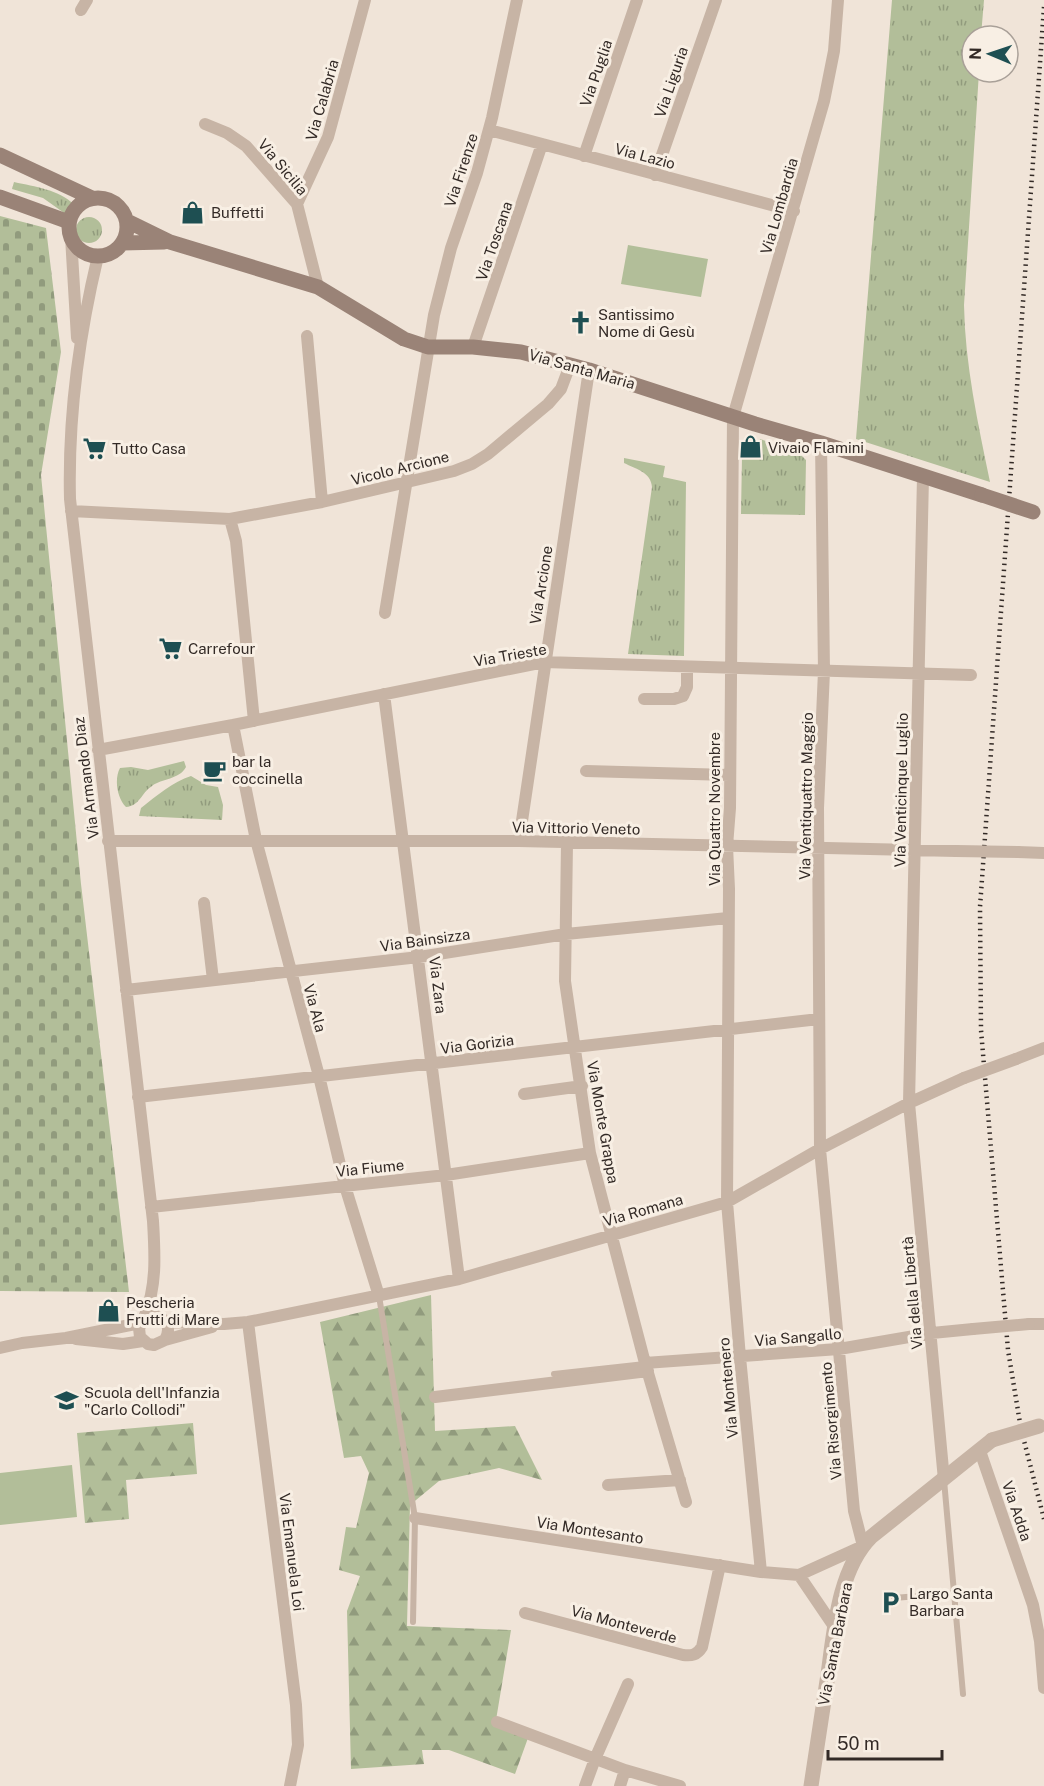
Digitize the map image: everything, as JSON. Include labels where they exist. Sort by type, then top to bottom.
[{"type":"main road","points":[[0,155],[92,198]]},
{"type":"main road","points":[[0,197],[69,222]]},
{"type":"main road","points":[[101,197],[118,205],[127,221],[127,230],[122,243],[114,251],[98,256],[82,251],[71,237],[69,222],[78,206],[92,198],[101,197]]},
{"type":"main road","name":"Via Santa Maria","points":[[127,221],[170,242],[318,287],[404,339],[428,347],[473,347],[521,352],[589,370],[1039,514]]},
{"type":"main road","points":[[122,243],[170,242]]},
{"type":"street","name":"Via Calabria","points":[[297,204],[328,137],[365,0]]},
{"type":"street","name":"Via Firenze","points":[[385,613],[436,304],[489,130],[517,0]]},
{"type":"street","name":"Via Puglia","points":[[584,156],[637,0]]},
{"type":"street","name":"Via Liguria","points":[[655,175],[716,0]]},
{"type":"street","name":"Via Lombardia","points":[[733,417],[794,211],[830,78],[838,0]]},
{"type":"street","name":"Via Sicilia","points":[[204,124],[234,136],[246,146],[297,204],[318,287]]},
{"type":"street","name":"Via Lazio","points":[[489,130],[794,211]]},
{"type":"street","name":"Via Toscana","points":[[473,347],[542,144]]},
{"type":"street","points":[[71,237],[79,364]]},
{"type":"street","name":"Via Armando Diaz","points":[[98,256],[88,299],[70,444],[71,511],[151,1208],[154,1256],[152,1299],[142,1321]]},
{"type":"street","points":[[307,336],[322,502]]},
{"type":"street","name":"Vicolo Arcione","points":[[71,511],[230,519],[322,502],[460,469],[488,454],[554,398],[563,384],[570,365]]},
{"type":"street","name":"Via Arcione","points":[[519,841],[589,370]]},
{"type":"street","name":"Via Quattro Novembre","points":[[728,1202],[727,846],[730,808],[733,417]]},
{"type":"street","name":"Via Ventiquattro Maggio","points":[[820,1149],[818,808],[824,671],[821,443]]},
{"type":"street","name":"Via Venticinque Luglio","points":[[909,1103],[923,477]]},
{"type":"street","points":[[230,519],[236,541],[254,721]]},
{"type":"street","name":"Via Trieste","points":[[98,750],[544,662],[971,675]]},
{"type":"street","points":[[644,699],[674,699],[683,696],[687,687],[687,667]]},
{"type":"street","name":"Via Zara","points":[[384,694],[459,1279]]},
{"type":"street","name":"Via Ala","points":[[233,725],[256,840],[319,1076],[345,1186],[379,1296]]},
{"type":"street","points":[[586,771],[729,775]]},
{"type":"street","name":"Via Vittorio Veneto","points":[[108,841],[519,841],[915,852],[1044,853]]},
{"type":"street","name":"Via Monte Grappa","points":[[567,843],[566,981],[591,1153],[646,1367],[686,1502]]},
{"type":"street","points":[[204,903],[213,980]]},
{"type":"street","name":"Via Bainsizza","points":[[126,990],[419,957],[566,934],[729,918]]},
{"type":"street","name":"Via Gorizia","points":[[138,1097],[819,1019]]},
{"type":"street","name":"Via Romana","points":[[164,1320],[224,1324],[248,1322],[379,1296],[526,1262],[611,1234],[728,1202],[820,1149],[909,1103],[964,1078],[1044,1048]]},
{"type":"street","name":"Via Monte Grappa","points":[[524,1094],[582,1086]]},
{"type":"street","name":"Via della Libertà","points":[[909,1103],[944,1480]]},
{"type":"street","name":"Via Risorgimento","points":[[820,1149],[854,1511],[863,1546]]},
{"type":"street","name":"Via Fiume","points":[[151,1208],[446,1175],[591,1153]]},
{"type":"street","name":"Via Montenero","points":[[728,1202],[740,1357],[761,1572]]},
{"type":"street","points":[[66,1338],[123,1344],[143,1341],[154,1345],[165,1340],[169,1328],[152,1299]]},
{"type":"street","points":[[0,1348],[66,1338],[142,1321],[156,1315],[164,1320]]},
{"type":"street","points":[[142,1321],[139,1333],[143,1341]]},
{"type":"street","name":"Via Emanuela Loi","points":[[248,1322],[296,1705],[298,1745],[290,1786]]},
{"type":"street","name":"Via Romana","points":[[165,1340],[224,1324]]},
{"type":"street","name":"Via Sangallo","points":[[435,1397],[646,1367],[839,1349],[932,1333],[1044,1324]]},
{"type":"street","name":"Via Santa Barbara","points":[[811,1786],[835,1628],[843,1587],[853,1561],[863,1546],[992,1440],[1041,1426]]},
{"type":"street","name":"Via Adda","points":[[980,1451],[1034,1605],[1041,1647],[1044,1688]]},
{"type":"street","points":[[608,1485],[680,1480]]},
{"type":"street","name":"Via Montesanto","points":[[415,1518],[761,1572],[798,1575]]},
{"type":"street","points":[[835,1628],[798,1575],[863,1546]]},
{"type":"street","name":"Via Monteverde","points":[[525,1613],[683,1655],[692,1655],[702,1647],[720,1565]]},
{"type":"street","points":[[585,1786],[628,1684]]},
{"type":"street","points":[[497,1722],[625,1770],[680,1786]]},
{"type":"street","points":[[620,1786],[625,1770]]},
{"type":"lane","points":[[379,1296],[415,1518],[413,1622]]},
{"type":"lane","name":"Via Sangallo","points":[[554,1374],[646,1367]]},
{"type":"lane","points":[[944,1480],[963,1694]]},
{"type":"lane","points":[[894,1598],[954,1593]]},
{"type":"green space","points":[[892,0],[984,0],[982,24],[960,24],[960,84],[978,84],[964,305],[970,372],[990,482],[856,439]]},
{"type":"green space","points":[[14,182],[54,192],[75,205],[67,215],[43,198],[12,189]]},
{"type":"green space","points":[[0,216],[46,228],[61,352],[41,475],[81,884],[129,1292],[0,1291]]},
{"type":"green space","points":[[89,217],[98,221],[102,230],[98,239],[89,243],[80,239],[76,230],[80,221]]},
{"type":"green space","points":[[628,245],[708,259],[701,297],[621,284]]},
{"type":"green space","points":[[760,439],[797,451],[806,460],[805,515],[741,514],[742,456],[757,454]]},
{"type":"green space","points":[[624,458],[665,466],[663,477],[686,482],[684,656],[628,654],[652,487],[646,474],[624,463]]},
{"type":"green space","points":[[184,761],[186,767],[175,777],[156,783],[131,806],[126,807],[123,803],[117,783],[120,768],[148,770]]},
{"type":"green space","points":[[191,776],[206,785],[218,787],[223,805],[222,820],[139,816],[141,808],[171,786]]},
{"type":"green space","points":[[431,1295],[435,1431],[515,1426],[542,1480],[499,1468],[439,1481],[410,1505],[407,1626],[511,1630],[495,1726],[528,1738],[515,1774],[449,1750],[422,1750],[424,1764],[351,1769],[347,1611],[360,1576],[339,1570],[346,1527],[356,1528],[369,1473],[361,1456],[344,1458],[320,1322]]},
{"type":"green space","points":[[193,1423],[197,1474],[126,1480],[129,1519],[85,1523],[77,1433]]},
{"type":"green space","points":[[72,1465],[77,1517],[0,1525],[0,1473]]},
{"type":"railway","points":[[1044,7],[980,907],[981,1030],[1008,1350],[1021,1429],[1044,1519]]},
{"type":"place","name":"Buffetti","points":[[193,212]]},
{"type":"place","name":"Santissimo Nome di Gesù","points":[[580,323]]},
{"type":"place","name":"Vivaio Flamini","points":[[750,447]]},
{"type":"place","name":"Tutto Casa","points":[[94,448]]},
{"type":"place","name":"Carrefour","points":[[170,648]]},
{"type":"place","name":"bar la coccinella","points":[[214,770]]},
{"type":"place","name":"Pescheria Frutti di Mare","points":[[108,1311]]},
{"type":"place","name":"Scuola dell'Infanzia \"Carlo Collodi\"","points":[[66,1401]]},
{"type":"place","name":"Largo Santa Barbara","points":[[891,1602]]}]
